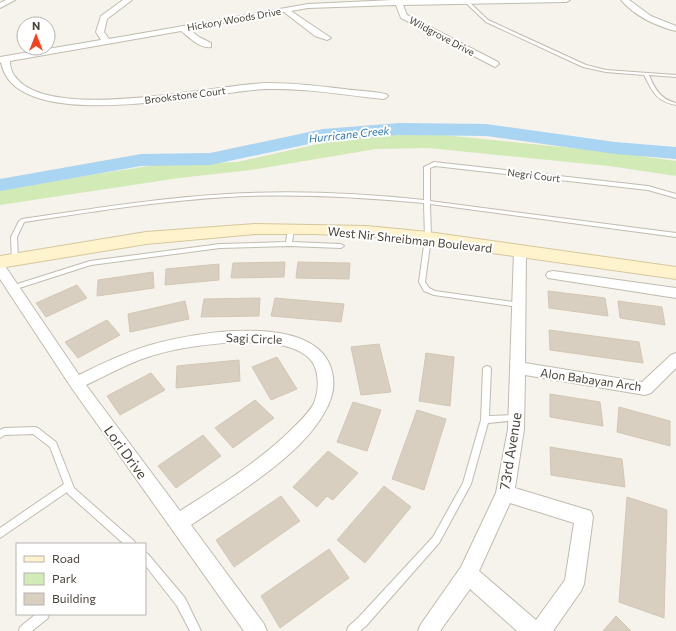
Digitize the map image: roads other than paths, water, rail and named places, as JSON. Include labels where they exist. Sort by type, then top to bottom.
[{"type":"main road","name":"West Nir Shreibman Boulevard","points":[[8,261],[146,238],[255,229],[290,237],[367,231],[428,238],[676,273]]},
{"type":"street","points":[[0,6],[11,0]]},
{"type":"street","points":[[107,42],[100,32],[104,18],[128,0]]},
{"type":"street","name":"Hickory Woods Drive","points":[[3,60],[286,10],[331,4],[397,1],[467,2],[566,0]]},
{"type":"street","points":[[625,0],[650,20],[676,29]]},
{"type":"street","name":"Wildgrove Drive","points":[[397,1],[404,16],[495,64]]},
{"type":"street","points":[[286,10],[318,34],[326,38]]},
{"type":"street","points":[[183,28],[196,39],[208,45]]},
{"type":"street","name":"Brookstone Court","points":[[3,60],[10,78],[31,92],[56,99],[96,104],[120,103],[267,86],[300,87],[383,96]]},
{"type":"street","name":"73rd Avenue","points":[[428,631],[468,574],[505,493],[516,429],[520,251]]},
{"type":"street","name":"Lori Drive","points":[[0,269],[76,383],[257,631]]},
{"type":"street","points":[[553,275],[676,292]]},
{"type":"street","name":"Sagi Circle","points":[[76,383],[137,355],[170,345],[224,336],[281,338],[296,342],[318,356],[323,365],[326,377],[325,391],[319,408],[309,422],[286,445],[256,469],[178,523]]},
{"type":"street","name":"Alon Babayan Arch","points":[[518,368],[645,389],[676,358]]},
{"type":"street","points":[[505,493],[584,517],[574,584],[540,631]]},
{"type":"street","points":[[468,574],[533,631]]},
{"type":"lane","points":[[467,2],[487,21],[575,62],[606,71],[676,76]]},
{"type":"lane","points":[[646,74],[657,96],[666,102],[676,104]]},
{"type":"lane","name":"Negri Court","points":[[428,202],[427,167],[434,164],[648,188],[676,196]]},
{"type":"lane","points":[[8,261],[14,237],[22,221],[109,207],[217,196],[278,194],[361,196],[428,202],[676,235]]},
{"type":"lane","points":[[428,202],[428,238],[422,282],[428,291],[519,305]]},
{"type":"lane","points":[[12,288],[90,263],[290,237],[341,246]]},
{"type":"lane","points":[[352,631],[362,622],[436,540],[467,484],[485,420],[487,369]]},
{"type":"lane","points":[[485,420],[516,418]]},
{"type":"lane","points":[[0,434],[4,432],[34,430],[53,445],[72,491],[128,543]]},
{"type":"lane","points":[[0,533],[69,485]]},
{"type":"lane","points":[[146,558],[181,602],[196,631]]},
{"type":"lane","points":[[24,631],[43,615]]},
{"type":"waterway","name":"Hurricane Creek","points":[[0,185],[141,160],[210,159],[323,135],[399,129],[486,130],[615,148],[676,153]]}]
